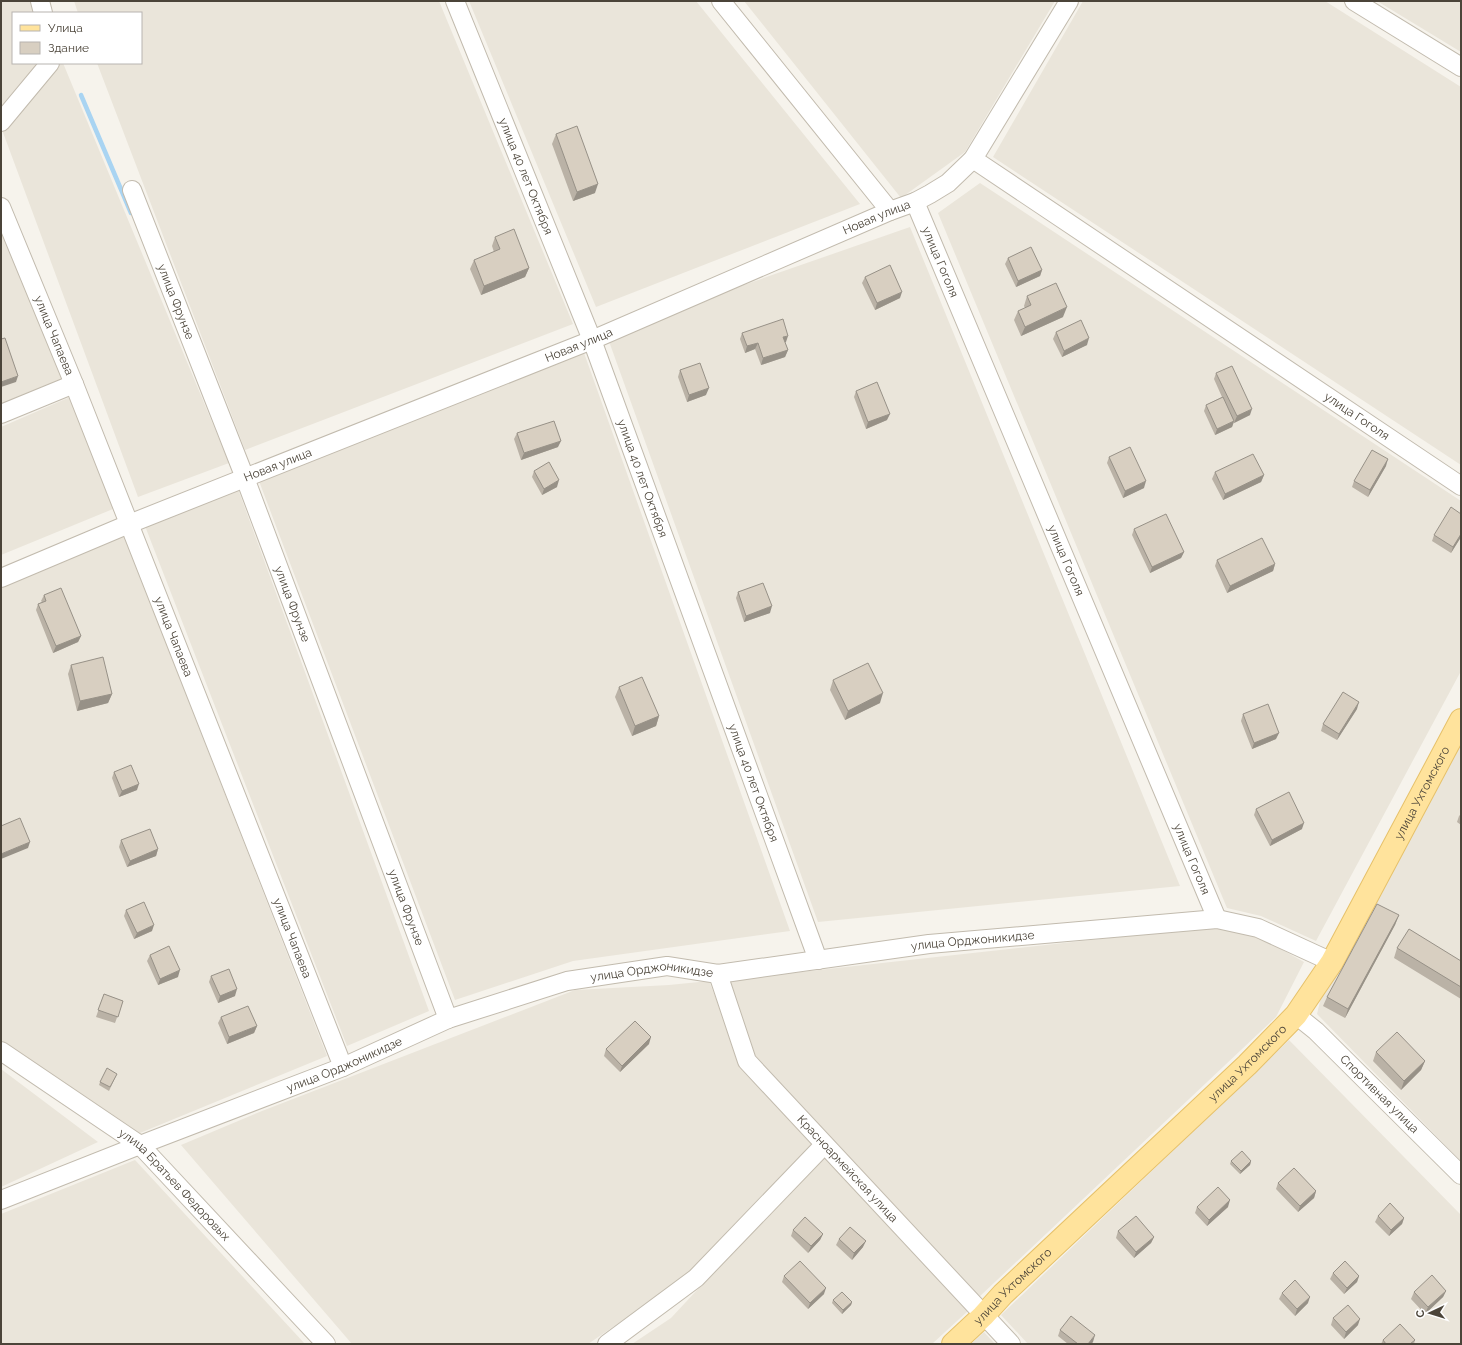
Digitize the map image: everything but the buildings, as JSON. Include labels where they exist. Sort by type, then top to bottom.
[{"type":"main road","name":"улица Ухтомского","points":[[953,1344],[983,1316],[1003,1294],[1247,1065],[1296,1015],[1332,962],[1461,720]]},
{"type":"street","points":[[40,1],[43,12]]},
{"type":"street","name":"улица 40 лет Октября","points":[[456,1],[592,340],[818,960]]},
{"type":"street","points":[[722,1],[890,211]]},
{"type":"street","name":"Новая улица","points":[[1,578],[129,524],[592,340],[890,211],[915,202],[948,183],[973,159],[1069,1]]},
{"type":"street","points":[[1354,1],[1461,67]]},
{"type":"street","points":[[1,122],[49,64]]},
{"type":"street","name":"улица Гоголя","points":[[973,159],[1461,486]]},
{"type":"street","name":"улица Фрунзе","points":[[132,190],[245,478],[448,1019]]},
{"type":"street","name":"улица Гоголя","points":[[915,202],[1217,919]]},
{"type":"street","name":"улица Чапаева","points":[[1,207],[74,384],[344,1067]]},
{"type":"street","points":[[1,414],[74,384]]},
{"type":"street","name":"улица Орджоникидзе","points":[[1,1200],[344,1067],[448,1019],[567,981],[667,966],[718,974],[929,944],[1217,919],[1258,928],[1332,962]]},
{"type":"street","name":"Красноармейская улица","points":[[718,974],[747,1061],[983,1316],[1011,1344]]},
{"type":"street","name":"Спортивная улица","points":[[1296,1015],[1316,1031],[1461,1175]]},
{"type":"street","name":"улица Братьев Федоровых","points":[[1,1051],[140,1145],[326,1344]]},
{"type":"street","points":[[607,1344],[696,1278],[824,1145]]},
{"type":"shaded area","points":[[1,1],[38,1],[43,12],[12,12],[12,64],[63,64],[229,463],[138,497],[1,127]]},
{"type":"shaded area","points":[[74,1],[439,1],[573,324],[245,450],[97,64],[142,64],[142,12],[78,12]]},
{"type":"shaded area","points":[[469,1],[696,1],[860,204],[596,307]]},
{"type":"shaded area","points":[[744,1],[1055,1],[965,152],[901,198]]},
{"type":"shaded area","points":[[1083,1],[1325,1],[1461,87],[1461,465],[993,157]]},
{"type":"shaded area","points":[[1377,1],[1461,1],[1461,52]]},
{"type":"shaded area","points":[[980,183],[1461,501],[1461,671],[1316,941],[1261,916],[1227,908],[938,213]]},
{"type":"shaded area","points":[[1,225],[63,380],[1,405]]},
{"type":"shaded area","points":[[910,227],[1180,886],[818,922],[606,333]]},
{"type":"shaded area","points":[[583,350],[790,931],[573,961],[455,1000],[259,481]]},
{"type":"shaded area","points":[[70,397],[113,509],[1,555],[1,427]]},
{"type":"shaded area","points":[[238,489],[429,1011],[347,1046],[145,526]]},
{"type":"shaded area","points":[[124,535],[327,1056],[140,1133],[1,1040],[1,588]]},
{"type":"shaded area","points":[[1461,745],[1461,1161],[1317,1014],[1322,993]]},
{"type":"shaded area","points":[[1209,927],[1252,933],[1304,962],[1276,1017],[978,1298],[754,1055],[729,980]]},
{"type":"shaded area","points":[[709,981],[741,1062],[814,1142],[689,1275],[588,1344],[352,1344],[181,1145],[262,1111],[575,990],[669,985]]},
{"type":"shaded area","points":[[1289,1040],[1461,1215],[1461,1344],[1028,1344],[1001,1315]]},
{"type":"shaded area","points":[[1,1069],[98,1142],[1,1187]]},
{"type":"shaded area","points":[[823,1155],[969,1310],[932,1344],[632,1344],[671,1318]]},
{"type":"shaded area","points":[[135,1160],[305,1344],[1,1344],[1,1214]]},
{"type":"shaded area","points":[[984,1332],[995,1344],[971,1344]]},
{"type":"waterway","points":[[81,95],[131,213]]}]
